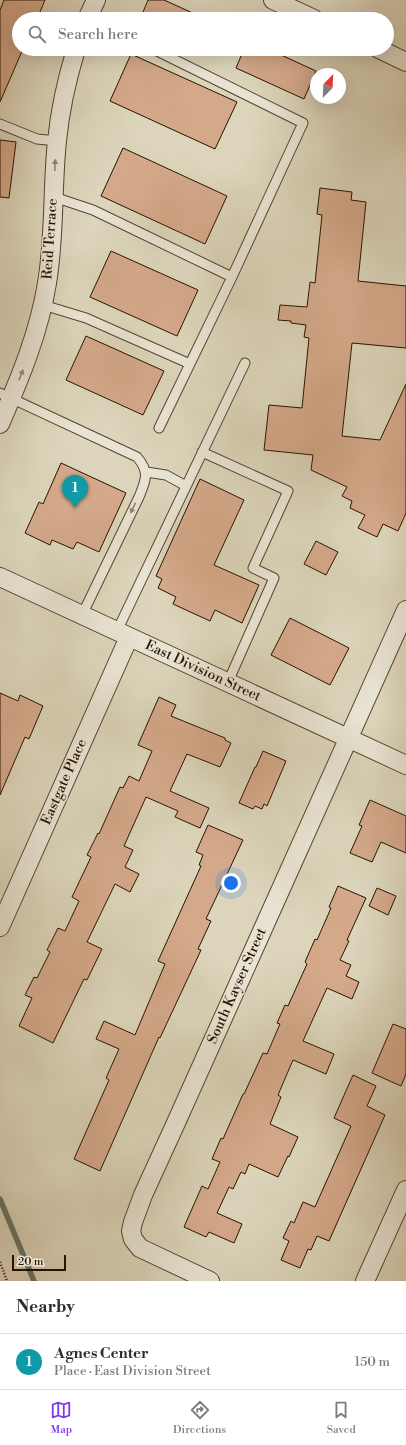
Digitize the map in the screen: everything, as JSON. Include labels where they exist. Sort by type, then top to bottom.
[{"type":"street","points":[[91,12],[96,0]]},
{"type":"street","points":[[273,0],[299,12]]},
{"type":"street","name":"Reid Terrace","points":[[0,424],[5,396],[29,354],[43,306],[51,256],[57,141],[64,90],[74,56]]},
{"type":"street","points":[[394,56],[406,62]]},
{"type":"street","name":"East Division Street","points":[[0,577],[406,765]]},
{"type":"street","name":"South Kayser Street","points":[[210,1281],[140,1248],[134,1242],[132,1235],[133,1222],[143,1195],[406,610]]},
{"type":"street","name":"Eastgate Place","points":[[0,927],[123,634]]},
{"type":"street","points":[[365,1281],[406,1190]]},
{"type":"lane","points":[[159,428],[304,123],[167,56]]},
{"type":"lane","points":[[0,124],[37,139],[57,141]]},
{"type":"lane","points":[[54,198],[93,210],[232,277]]},
{"type":"lane","points":[[43,306],[86,318],[190,364]]},
{"type":"lane","points":[[123,634],[186,486],[245,363]]},
{"type":"lane","points":[[5,396],[137,457],[146,472],[146,480],[139,497],[82,615]]},
{"type":"lane","points":[[202,452],[288,490],[253,568],[274,578],[228,682]]},
{"type":"lane","points":[[146,472],[166,475],[186,486]]},
{"type":"path","points":[[0,1262],[7,1281]]},
{"type":"building","points":[[4,0],[45,0],[40,12],[12,12],[12,56],[20,56],[0,102],[0,10]]},
{"type":"building","points":[[148,0],[164,0],[191,12],[143,12]]},
{"type":"building","points":[[130,56],[135,56],[237,102],[215,149],[110,101]]},
{"type":"building","points":[[241,56],[283,56],[310,68],[310,85],[304,99],[236,68]]},
{"type":"building","points":[[0,140],[16,142],[9,198],[0,197]]},
{"type":"building","points":[[123,148],[227,196],[205,244],[101,196]]},
{"type":"building","points":[[320,188],[352,192],[351,200],[366,202],[358,281],[406,286],[406,348],[352,343],[342,436],[380,440],[406,384],[406,513],[398,531],[383,524],[377,537],[358,528],[365,515],[350,508],[352,501],[342,496],[347,487],[311,470],[313,455],[264,450],[269,405],[302,408],[309,338],[304,337],[306,325],[291,323],[291,321],[278,320],[280,305],[307,307],[310,282],[315,283],[322,215],[317,214]]},
{"type":"building","points":[[111,251],[198,290],[177,336],[90,297]]},
{"type":"building","points":[[86,336],[164,371],[143,415],[66,380]]},
{"type":"building","points":[[61,463],[126,493],[99,552],[77,542],[73,549],[52,540],[50,545],[25,533],[39,502],[43,504]]},
{"type":"building","points":[[200,479],[244,500],[214,565],[259,585],[242,623],[215,610],[210,621],[173,604],[176,597],[158,588],[162,579],[156,576]]},
{"type":"building","points":[[316,541],[338,552],[326,575],[304,564]]},
{"type":"building","points":[[290,618],[349,648],[330,685],[271,655]]},
{"type":"building","points":[[0,693],[18,701],[20,695],[43,706],[29,739],[25,737],[0,795]]},
{"type":"building","points":[[159,697],[176,705],[171,716],[225,738],[225,740],[231,743],[220,767],[187,754],[170,791],[209,808],[200,828],[175,817],[178,811],[146,797],[124,846],[133,850],[125,867],[139,874],[130,892],[115,884],[87,942],[102,949],[87,980],[84,979],[53,1043],[19,1026],[32,998],[25,995],[34,977],[37,978],[50,952],[47,950],[58,928],[65,931],[79,901],[72,897],[91,857],[87,855],[98,833],[99,834],[120,787],[123,788],[129,776],[139,781],[152,751],[138,745]]},
{"type":"building","points":[[263,751],[286,761],[267,806],[264,804],[262,809],[255,806],[253,809],[239,803]]},
{"type":"building","points":[[370,800],[406,816],[406,853],[381,842],[372,862],[350,853],[362,826],[359,825]]},
{"type":"building","points":[[208,825],[243,840],[206,919],[211,921],[198,949],[201,950],[160,1038],[159,1037],[100,1171],[74,1159],[109,1080],[106,1078],[119,1049],[96,1039],[104,1021],[135,1035],[165,964],[158,961],[201,866],[199,865],[203,855],[196,852]]},
{"type":"building","points":[[338,886],[366,898],[347,940],[349,941],[340,960],[351,965],[346,976],[359,982],[352,999],[327,988],[303,1041],[334,1054],[326,1074],[293,1060],[278,1095],[281,1097],[270,1124],[298,1137],[289,1157],[288,1156],[278,1177],[249,1164],[245,1174],[241,1172],[233,1189],[229,1187],[217,1213],[242,1224],[234,1243],[209,1232],[206,1237],[184,1227],[202,1186],[208,1189],[220,1162],[212,1159],[221,1138],[223,1139],[263,1053],[267,1054],[280,1024],[277,1023],[285,1005],[288,1006],[307,964],[305,962],[315,939],[317,940],[331,908],[329,907]]},
{"type":"building","points":[[377,888],[396,896],[388,915],[369,906]]},
{"type":"building","points":[[393,1024],[406,1029],[406,1074],[401,1086],[372,1073]]},
{"type":"building","points":[[353,1075],[376,1086],[367,1106],[385,1115],[329,1241],[317,1236],[311,1250],[308,1249],[300,1268],[281,1260],[289,1241],[283,1238],[291,1221],[294,1223],[303,1202],[315,1207],[351,1126],[334,1118]]},
{"type":"waterway","points":[[0,1199],[34,1281]]},
{"type":"place","name":"Agnes Center","points":[[75,508]]}]
